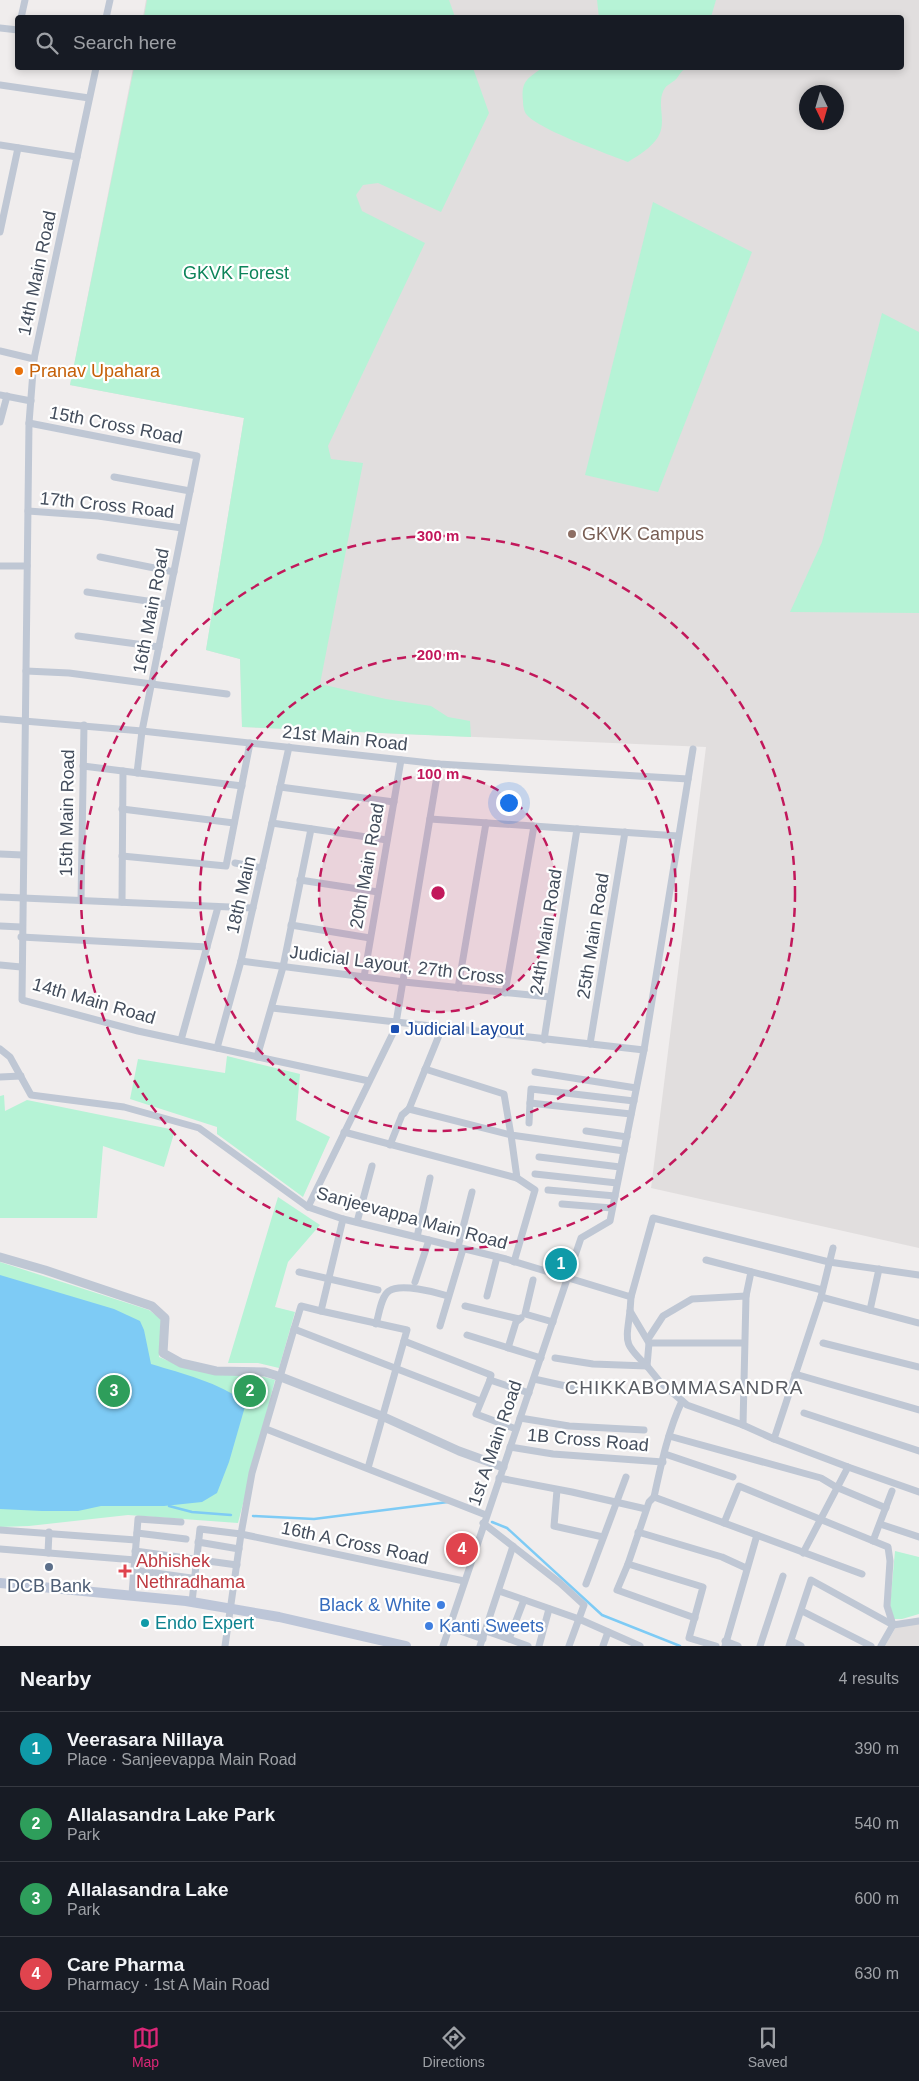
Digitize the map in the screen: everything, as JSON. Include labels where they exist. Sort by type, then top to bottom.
[{"type":"main road","points":[[0,1583],[132,1594],[231,1608],[328,1627],[406,1646]]},
{"type":"street","points":[[22,15],[25,0]]},
{"type":"street","points":[[107,15],[110,0]]},
{"type":"street","points":[[0,28],[15,30]]},
{"type":"street","name":"14th Main Road","points":[[96,70],[34,359],[29,423],[21,927],[22,1000],[138,1031],[369,1081]]},
{"type":"street","points":[[0,85],[89,98]]},
{"type":"street","points":[[0,145],[77,157]]},
{"type":"street","points":[[0,232],[3,199],[18,148]]},
{"type":"street","points":[[0,351],[34,359]]},
{"type":"street","points":[[0,422],[3,396],[31,401]]},
{"type":"street","name":"15th Cross Road","points":[[29,423],[197,456]]},
{"type":"street","name":"16th Main Road","points":[[136,773],[142,731],[197,456]]},
{"type":"street","points":[[114,477],[190,491]]},
{"type":"street","name":"17th Cross Road","points":[[28,512],[98,516],[182,528]]},
{"type":"street","points":[[100,558],[174,572]]},
{"type":"street","points":[[0,566],[27,566]]},
{"type":"street","points":[[87,592],[168,604]]},
{"type":"street","points":[[78,636],[159,647]]},
{"type":"street","points":[[26,671],[69,673],[227,694]]},
{"type":"street","name":"21st Main Road","points":[[0,718],[142,731],[439,764],[688,779]]},
{"type":"street","name":"15th Main Road","points":[[81,900],[84,725]]},
{"type":"street","points":[[122,856],[226,866],[250,743]]},
{"type":"street","name":"18th Main","points":[[216,1048],[241,961],[289,747]]},
{"type":"street","points":[[562,1204],[612,1208],[644,1050],[692,749]]},
{"type":"street","name":"20th Main Road","points":[[364,977],[401,760]]},
{"type":"street","points":[[308,1206],[395,1029],[439,764]]},
{"type":"street","points":[[83,766],[242,786]]},
{"type":"street","points":[[122,902],[123,771]]},
{"type":"street","points":[[280,787],[394,802]]},
{"type":"street","points":[[122,809],[234,823]]},
{"type":"street","points":[[430,819],[678,836]]},
{"type":"street","points":[[458,988],[486,822]]},
{"type":"street","points":[[272,823],[387,840]]},
{"type":"street","points":[[505,993],[534,826]]},
{"type":"street","points":[[258,1057],[283,967],[311,829]]},
{"type":"street","name":"24th Main Road","points":[[544,1040],[577,829]]},
{"type":"street","name":"25th Main Road","points":[[590,1044],[625,832]]},
{"type":"street","points":[[0,854],[23,855]]},
{"type":"street","points":[[235,863],[262,868]]},
{"type":"street","points":[[300,880],[378,892]]},
{"type":"street","points":[[0,897],[253,908]]},
{"type":"street","points":[[181,1040],[218,907]]},
{"type":"street","points":[[291,924],[370,938]]},
{"type":"street","points":[[0,926],[21,927]]},
{"type":"street","points":[[21,937],[207,947]]},
{"type":"street","name":"Judicial Layout, 27th Cross","points":[[241,961],[404,982],[550,997]]},
{"type":"street","points":[[0,965],[21,966]]},
{"type":"street","points":[[272,1008],[644,1050]]},
{"type":"street","points":[[390,1146],[402,1115],[409,1109],[442,1028]]},
{"type":"street","name":"Sanjeevappa Main Road","points":[[0,1049],[10,1057],[31,1095],[124,1107],[199,1128],[308,1206],[343,1219],[497,1257],[631,1297]]},
{"type":"street","points":[[425,1069],[504,1094],[516,1178]]},
{"type":"street","points":[[535,1072],[636,1088]]},
{"type":"street","points":[[0,1077],[21,1076]]},
{"type":"street","points":[[528,1122],[532,1089],[634,1101]]},
{"type":"street","points":[[530,1102],[631,1114]]},
{"type":"street","points":[[409,1109],[511,1135],[624,1151]]},
{"type":"street","points":[[586,1131],[627,1136]]},
{"type":"street","points":[[344,1132],[390,1146],[516,1178],[535,1190],[514,1262]]},
{"type":"street","points":[[539,1157],[620,1167]]},
{"type":"street","points":[[357,1222],[372,1166]]},
{"type":"street","points":[[535,1174],[617,1183]]},
{"type":"street","points":[[417,1237],[430,1178]]},
{"type":"street","points":[[548,1190],[615,1196]]},
{"type":"street","points":[[440,1326],[472,1192]]},
{"type":"street","name":"1st A Main Road","points":[[443,1646],[483,1523],[581,1238],[610,1221],[612,1208]]},
{"type":"street","points":[[919,1275],[829,1262],[653,1218],[631,1297],[626,1338],[628,1344],[660,1382],[687,1405],[848,1467],[919,1492]]},
{"type":"street","points":[[321,1311],[343,1219]]},
{"type":"street","points":[[415,1282],[429,1240]]},
{"type":"street","points":[[774,1439],[820,1298],[833,1248]]},
{"type":"street","points":[[0,1257],[152,1306],[165,1318],[163,1353],[181,1363],[216,1371],[265,1372],[384,1417],[459,1451],[503,1467]]},
{"type":"street","points":[[487,1296],[497,1257]]},
{"type":"street","points":[[706,1260],[822,1290]]},
{"type":"street","points":[[870,1310],[879,1269]]},
{"type":"street","points":[[298,1272],[328,1277],[378,1290]]},
{"type":"street","points":[[743,1425],[746,1296],[752,1272]]},
{"type":"street","points":[[508,1348],[522,1317],[533,1280]]},
{"type":"street","points":[[376,1324],[385,1295],[390,1290],[397,1288],[417,1289],[448,1296]]},
{"type":"street","points":[[647,1366],[649,1341],[663,1316],[692,1299],[746,1296]]},
{"type":"street","points":[[820,1298],[919,1323]]},
{"type":"street","points":[[225,1646],[252,1473],[301,1306],[407,1330],[384,1417],[368,1468]]},
{"type":"street","points":[[465,1306],[553,1322]]},
{"type":"street","points":[[630,1311],[649,1341]]},
{"type":"street","points":[[294,1329],[480,1401]]},
{"type":"street","points":[[468,1335],[541,1358]]},
{"type":"street","points":[[404,1340],[491,1374],[476,1414],[516,1429]]},
{"type":"street","points":[[649,1341],[744,1343]]},
{"type":"street","points":[[823,1343],[919,1367]]},
{"type":"street","points":[[556,1358],[593,1364],[647,1366]]},
{"type":"street","points":[[795,1374],[919,1410]]},
{"type":"street","points":[[534,1379],[574,1388]]},
{"type":"street","points":[[490,1380],[529,1393]]},
{"type":"street","points":[[682,1401],[669,1436],[654,1497],[646,1509],[628,1564],[617,1590],[695,1618]]},
{"type":"street","points":[[804,1413],[919,1451]]},
{"type":"street","points":[[520,1418],[568,1426],[644,1430]]},
{"type":"street","points":[[266,1428],[486,1515]]},
{"type":"street","points":[[669,1436],[812,1475],[886,1508]]},
{"type":"street","name":"1B Cross Road","points":[[510,1447],[553,1454],[664,1458],[733,1477]]},
{"type":"street","points":[[803,1553],[848,1467]]},
{"type":"street","points":[[586,1584],[626,1477]]},
{"type":"street","points":[[499,1478],[646,1509]]},
{"type":"street","points":[[724,1523],[739,1486],[888,1547],[890,1561],[887,1606],[893,1625],[881,1646]]},
{"type":"street","points":[[557,1490],[554,1526],[603,1537]]},
{"type":"street","points":[[873,1541],[892,1491]]},
{"type":"street","points":[[654,1497],[862,1574]]},
{"type":"street","points":[[132,1594],[138,1519],[181,1522]]},
{"type":"street","points":[[483,1523],[560,1583],[584,1605],[571,1645]]},
{"type":"street","points":[[880,1524],[919,1537]]},
{"type":"street","name":"16th A Cross Road","points":[[198,1542],[200,1529],[241,1534],[464,1581]]},
{"type":"street","points":[[0,1530],[186,1539]]},
{"type":"street","points":[[48,1553],[49,1532]]},
{"type":"street","points":[[638,1532],[722,1557],[746,1568]]},
{"type":"street","points":[[738,1646],[725,1643],[757,1535]]},
{"type":"street","points":[[192,1602],[198,1542],[239,1549]]},
{"type":"street","points":[[449,1627],[482,1642],[513,1546]]},
{"type":"street","points":[[0,1549],[135,1560]]},
{"type":"street","points":[[135,1551],[237,1566]]},
{"type":"street","points":[[628,1564],[703,1587],[689,1638],[716,1646]]},
{"type":"street","points":[[134,1570],[234,1584]]},
{"type":"street","points":[[760,1646],[783,1576]]},
{"type":"street","points":[[801,1646],[790,1643],[811,1580],[893,1625],[919,1621]]},
{"type":"street","points":[[499,1591],[579,1619],[640,1646]]},
{"type":"street","points":[[509,1639],[524,1600]]},
{"type":"street","points":[[539,1646],[549,1609]]},
{"type":"street","points":[[802,1611],[871,1646]]},
{"type":"street","points":[[486,1631],[528,1646]]},
{"type":"street","points":[[603,1646],[608,1632]]},
{"type":"shaded area","name":"GKVK Campus","points":[[146,0],[919,0],[919,1248],[651,1188],[706,747],[242,727],[240,659],[206,650],[244,418],[70,385],[133,70],[904,70],[904,15],[143,15]]},
{"type":"shaded area","points":[[919,1623],[919,1646],[885,1646],[896,1627]]},
{"type":"green space","points":[[147,0],[449,0],[454,15],[144,15]]},
{"type":"green space","points":[[597,0],[716,0],[712,15],[599,15]]},
{"type":"green space","name":"GKVK Forest","points":[[134,70],[474,70],[489,113],[441,212],[378,183],[363,185],[356,195],[362,211],[425,243],[328,446],[331,459],[363,463],[320,684],[386,699],[431,706],[448,717],[470,721],[471,737],[242,727],[240,659],[206,650],[244,418],[70,385]]},
{"type":"green space","points":[[539,70],[684,70],[665,88],[662,94],[662,125],[658,137],[648,148],[628,162],[545,128],[534,121],[524,111],[523,105],[523,89],[529,78]]},
{"type":"green space","points":[[653,202],[752,252],[658,492],[585,475]]},
{"type":"green space","points":[[882,313],[919,332],[919,613],[790,612],[822,542]]},
{"type":"green space","points":[[227,1056],[300,1074],[296,1120],[330,1137],[303,1197],[217,1134],[217,1127],[130,1099],[138,1059],[225,1073]]},
{"type":"green space","points":[[4,1095],[5,1111],[27,1100],[175,1130],[164,1167],[103,1146],[97,1218],[0,1218],[0,1096]]},
{"type":"green space","points":[[278,1197],[320,1225],[288,1262],[275,1307],[295,1312],[279,1368],[258,1363],[228,1363]]},
{"type":"green space","points":[[0,1262],[149,1310],[161,1319],[159,1357],[181,1366],[261,1376],[275,1380],[238,1523],[128,1515],[29,1526],[0,1527]]},
{"type":"green space","points":[[895,1551],[919,1557],[919,1614],[902,1619],[894,1619],[890,1606]]},
{"type":"water","points":[[0,1275],[114,1309],[140,1321],[144,1330],[151,1364],[213,1384],[246,1403],[229,1462],[217,1493],[202,1502],[164,1506],[101,1506],[78,1511],[0,1509]]},
{"type":"waterway","points":[[253,1516],[314,1519],[448,1502]]},
{"type":"waterway","points":[[169,1506],[192,1512],[231,1515]]},
{"type":"waterway","points":[[492,1522],[507,1528],[602,1615],[680,1646]]},
{"type":"place","name":"Pranav Upahara","points":[[19,371]]},
{"type":"place","name":"GKVK Campus","points":[[572,534]]},
{"type":"place","name":"Judicial Layout","points":[[395,1029]]},
{"type":"place","name":"Veerasara Nillaya","points":[[561,1264]]},
{"type":"place","name":"Allalasandra Lake","points":[[114,1391]]},
{"type":"place","name":"Allalasandra Lake Park","points":[[250,1391]]},
{"type":"place","name":"Care Pharma","points":[[462,1549]]},
{"type":"place","name":"DCB Bank","points":[[49,1567]]},
{"type":"place","name":"Abhishek Nethradhama","points":[[125,1571]]},
{"type":"place","name":"Black & White","points":[[441,1605]]},
{"type":"place","name":"Endo Expert","points":[[145,1623]]},
{"type":"place","name":"Kanti Sweets","points":[[429,1626]]},
{"type":"district","name":"CHIKKABOMMASANDRA","points":[[684,1387]]}]
